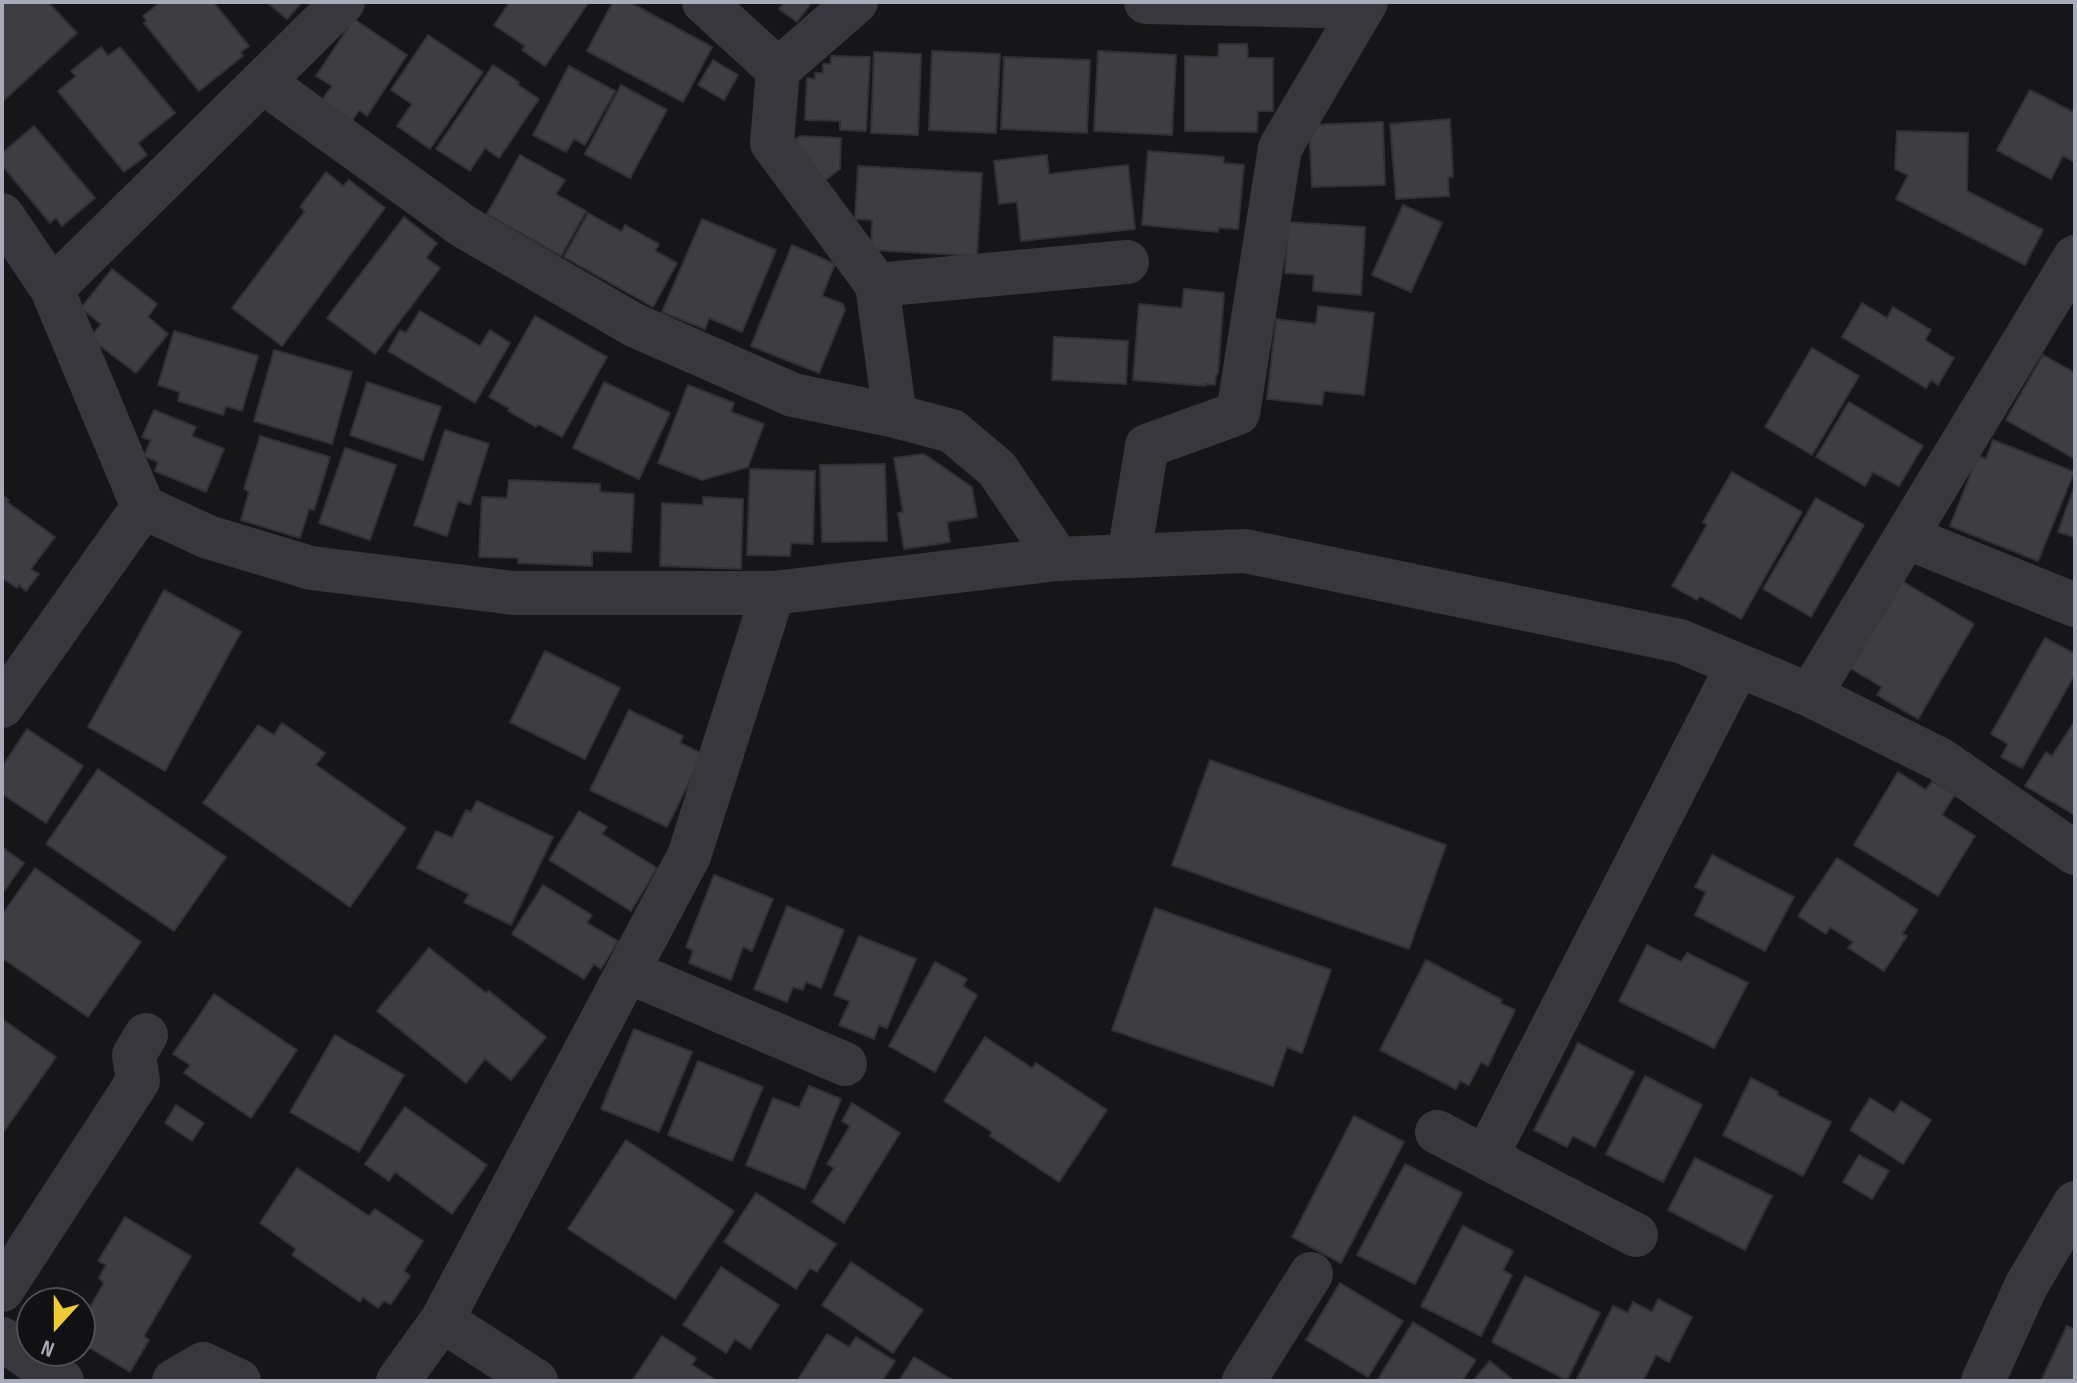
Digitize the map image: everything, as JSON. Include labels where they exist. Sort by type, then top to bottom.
[{"type":"street","points":[[52,289],[343,2]]},
{"type":"street","points":[[704,2],[778,70]]},
{"type":"street","points":[[856,2],[778,70],[772,143],[877,285],[895,416]]},
{"type":"street","points":[[1129,555],[1147,446],[1238,413],[1280,148],[1364,5],[1146,2]]},
{"type":"street","points":[[263,82],[463,226],[634,325],[793,395],[952,431],[997,469],[1058,559]]},
{"type":"street","points":[[2,215],[52,289],[143,507],[208,537],[311,568],[514,593],[773,593],[1058,559],[1245,551],[1680,641],[1810,695],[1941,760],[2075,853]]},
{"type":"street","points":[[1810,695],[2075,257]]},
{"type":"street","points":[[877,285],[1127,262]]},
{"type":"street","points":[[2,706],[143,507]]},
{"type":"street","points":[[1906,537],[2075,605]]},
{"type":"street","points":[[398,1381],[442,1320],[689,856],[773,593]]},
{"type":"street","points":[[1486,1157],[1738,665]]},
{"type":"street","points":[[629,972],[845,1064]]},
{"type":"street","points":[[2,1290],[138,1081],[134,1055],[146,1035]]},
{"type":"street","points":[[1437,1132],[1636,1235]]},
{"type":"street","points":[[1983,1381],[2026,1286],[2075,1203]]},
{"type":"street","points":[[1263,1375],[1311,1274]]},
{"type":"street","points":[[442,1320],[536,1381]]},
{"type":"street","points":[[2,1339],[62,1381]]},
{"type":"street","points":[[174,1381],[203,1364],[239,1381]]},
{"type":"building","points":[[2,2],[48,2],[77,33],[2,102]]},
{"type":"building","points":[[161,2],[213,2],[249,46],[241,52],[243,56],[199,91],[144,23],[147,21],[143,16]]},
{"type":"building","points":[[267,2],[302,2],[287,19]]},
{"type":"building","points":[[510,2],[589,2],[545,66],[522,50],[525,46],[494,25]]},
{"type":"building","points":[[613,2],[629,2],[712,47],[683,102],[587,51]]},
{"type":"building","points":[[785,2],[812,2],[797,22],[779,9]]},
{"type":"building","points":[[354,19],[407,55],[367,116],[359,110],[352,121],[322,100],[332,86],[316,76]]},
{"type":"building","points":[[428,35],[483,72],[430,149],[397,126],[412,104],[391,90]]},
{"type":"building","points":[[1219,44],[1247,44],[1248,58],[1273,58],[1273,111],[1258,111],[1257,132],[1185,131],[1185,56],[1218,57]]},
{"type":"building","points":[[101,47],[108,56],[120,47],[175,113],[138,143],[147,155],[124,172],[58,91],[76,76],[71,71]]},
{"type":"building","points":[[932,51],[1000,54],[996,133],[929,130]]},
{"type":"building","points":[[1098,51],[1176,55],[1172,135],[1094,131]]},
{"type":"building","points":[[874,52],[921,54],[918,135],[871,133]]},
{"type":"building","points":[[831,56],[870,57],[866,131],[840,130],[840,121],[805,120],[807,78],[815,79],[815,73],[823,73],[823,64],[831,64]]},
{"type":"building","points":[[1004,57],[1090,60],[1087,133],[1001,129]]},
{"type":"building","points":[[713,60],[738,75],[724,100],[698,85]]},
{"type":"building","points":[[493,65],[539,99],[499,158],[485,148],[470,171],[436,149]]},
{"type":"building","points":[[569,66],[615,91],[585,145],[574,139],[566,152],[533,135]]},
{"type":"building","points":[[621,85],[667,110],[630,178],[585,154]]},
{"type":"building","points":[[2030,90],[2075,113],[2075,162],[2063,156],[2051,179],[1997,150]]},
{"type":"building","points":[[1450,119],[1453,177],[1448,177],[1449,196],[1396,199],[1390,124]]},
{"type":"building","points":[[1383,122],[1385,185],[1312,187],[1309,125]]},
{"type":"building","points":[[34,126],[95,198],[62,226],[56,218],[50,223],[2,165],[2,153]]},
{"type":"building","points":[[1897,131],[1968,133],[1967,191],[2043,230],[2025,265],[1896,199],[1908,175],[1895,169]]},
{"type":"building","points":[[800,136],[841,138],[840,169],[823,182],[793,141]]},
{"type":"building","points":[[1148,151],[1224,157],[1223,163],[1244,165],[1238,229],[1219,228],[1218,232],[1142,225]]},
{"type":"building","points":[[520,155],[565,180],[556,194],[586,211],[561,256],[487,214]]},
{"type":"building","points":[[1047,155],[1049,174],[1128,165],[1135,229],[1021,241],[1017,202],[999,204],[994,161]]},
{"type":"building","points":[[858,166],[982,173],[977,256],[871,250],[872,220],[855,219]]},
{"type":"building","points":[[326,172],[343,186],[349,180],[385,208],[282,346],[232,308],[305,211],[300,207]]},
{"type":"building","points":[[1403,205],[1442,223],[1411,292],[1372,275]]},
{"type":"building","points":[[588,213],[622,232],[625,225],[659,244],[655,251],[677,263],[653,307],[564,257]]},
{"type":"building","points":[[404,217],[437,243],[426,258],[440,268],[375,354],[327,318]]},
{"type":"building","points":[[702,219],[776,250],[742,332],[709,318],[705,329],[662,312]]},
{"type":"building","points":[[1288,222],[1365,227],[1361,295],[1313,291],[1314,275],[1285,273]]},
{"type":"building","points":[[792,245],[835,264],[822,296],[843,304],[845,310],[819,373],[751,346]]},
{"type":"building","points":[[112,269],[157,304],[148,317],[168,334],[136,373],[90,338],[101,324],[81,308]]},
{"type":"building","points":[[1184,289],[1224,293],[1215,385],[1133,380],[1139,304],[1182,308]]},
{"type":"building","points":[[1862,303],[1887,318],[1893,307],[1931,330],[1925,340],[1954,358],[1938,385],[1931,380],[1926,388],[1842,337]]},
{"type":"building","points":[[1318,306],[1374,313],[1364,395],[1324,391],[1322,405],[1267,399],[1276,319],[1316,324]]},
{"type":"building","points":[[420,311],[480,346],[490,330],[510,343],[475,403],[388,351],[400,330],[406,333]]},
{"type":"building","points":[[535,316],[607,357],[562,437],[538,424],[536,427],[489,397]]},
{"type":"building","points":[[174,331],[258,356],[242,411],[226,406],[223,415],[178,401],[180,392],[158,385]]},
{"type":"building","points":[[1054,337],[1128,341],[1126,384],[1052,380]]},
{"type":"building","points":[[1812,348],[1859,376],[1812,455],[1765,427]]},
{"type":"building","points":[[274,350],[352,372],[332,444],[254,421]]},
{"type":"building","points":[[2043,355],[2075,373],[2075,459],[2006,420]]},
{"type":"building","points":[[367,382],[441,407],[423,460],[350,435]]},
{"type":"building","points":[[604,382],[670,413],[639,479],[573,448]]},
{"type":"building","points":[[688,385],[734,403],[731,412],[764,424],[748,467],[702,480],[658,463]]},
{"type":"building","points":[[1849,402],[1923,446],[1899,486],[1873,472],[1865,486],[1816,457]]},
{"type":"building","points":[[154,410],[196,427],[192,436],[224,449],[206,492],[155,471],[158,462],[144,456],[151,440],[142,437]]},
{"type":"building","points":[[445,430],[489,444],[470,505],[458,501],[447,536],[414,525]]},
{"type":"building","points":[[260,436],[330,457],[314,510],[309,509],[300,538],[241,520],[249,492],[244,489]]},
{"type":"building","points":[[1993,440],[2074,472],[2038,561],[1950,526],[1978,456],[1986,459]]},
{"type":"building","points":[[345,448],[396,465],[370,540],[319,523]]},
{"type":"building","points":[[924,454],[972,487],[977,517],[947,522],[950,542],[904,549],[898,513],[903,512],[894,458]]},
{"type":"building","points":[[885,464],[887,541],[822,542],[820,465]]},
{"type":"building","points":[[750,469],[815,471],[813,544],[791,543],[790,556],[747,555]]},
{"type":"building","points":[[1732,472],[1802,512],[1741,619],[1700,596],[1697,600],[1672,586],[1707,525],[1703,522]]},
{"type":"building","points":[[509,480],[600,484],[600,492],[634,494],[631,552],[592,551],[592,566],[518,563],[518,558],[479,557],[482,497],[507,498]]},
{"type":"building","points":[[2075,485],[2075,537],[2058,532]]},
{"type":"building","points":[[2,495],[55,537],[31,569],[39,574],[26,591],[2,578]]},
{"type":"building","points":[[703,497],[743,499],[741,569],[660,566],[662,503],[703,505]]},
{"type":"building","points":[[1816,498],[1864,525],[1811,617],[1763,589]]},
{"type":"building","points":[[1900,580],[1974,624],[1918,719],[1877,695],[1882,687],[1848,667]]},
{"type":"building","points":[[164,590],[241,632],[165,771],[88,727]]},
{"type":"building","points":[[2045,638],[2075,654],[2075,674],[2022,768],[2001,757],[2008,744],[1991,734]]},
{"type":"building","points":[[545,651],[620,688],[585,759],[510,722]]},
{"type":"building","points":[[629,710],[683,736],[680,743],[703,754],[667,827],[590,790]]},
{"type":"building","points":[[2075,721],[2075,815],[2025,786],[2046,752],[2052,756]]},
{"type":"building","points":[[282,723],[325,753],[316,765],[406,828],[350,907],[203,803],[258,725],[274,735]]},
{"type":"building","points":[[27,729],[83,766],[46,823],[2,794],[2,763]]},
{"type":"building","points":[[1210,760],[1446,845],[1409,949],[1172,865]]},
{"type":"building","points":[[98,769],[226,857],[174,931],[46,844]]},
{"type":"building","points":[[1898,772],[1926,790],[1932,781],[1955,794],[1942,815],[1975,836],[1938,896],[1854,845]]},
{"type":"building","points":[[477,801],[553,837],[511,925],[464,902],[469,894],[417,868],[436,831],[452,838],[466,810],[471,812]]},
{"type":"building","points":[[579,811],[607,827],[602,834],[657,868],[631,911],[549,860]]},
{"type":"building","points":[[2,847],[24,863],[2,894]]},
{"type":"building","points":[[1712,855],[1794,897],[1765,951],[1695,915],[1706,892],[1695,887]]},
{"type":"building","points":[[1837,858],[1918,910],[1902,934],[1907,936],[1884,971],[1848,948],[1853,942],[1830,927],[1826,934],[1798,916]]},
{"type":"building","points":[[35,868],[141,942],[88,1017],[2,958],[2,915]]},
{"type":"building","points":[[714,875],[773,899],[752,951],[743,947],[731,980],[689,963],[693,951],[686,947]]},
{"type":"building","points":[[543,885],[592,915],[587,923],[618,941],[601,969],[594,964],[584,979],[512,934]]},
{"type":"building","points":[[787,906],[844,930],[821,988],[806,982],[803,990],[793,987],[787,1002],[754,989]]},
{"type":"building","points":[[1155,908],[1331,970],[1302,1053],[1287,1047],[1273,1086],[1112,1030]]},
{"type":"building","points":[[859,936],[916,959],[887,1028],[879,1025],[874,1039],[839,1025],[850,1001],[834,995]]},
{"type":"building","points":[[1647,945],[1681,962],[1687,953],[1748,983],[1714,1048],[1619,1001]]},
{"type":"building","points":[[429,948],[546,1037],[511,1080],[485,1059],[466,1083],[377,1011]]},
{"type":"building","points":[[1426,960],[1515,1010],[1488,1066],[1481,1062],[1469,1085],[1460,1081],[1456,1089],[1380,1050]]},
{"type":"building","points":[[935,962],[967,979],[963,986],[977,995],[935,1072],[889,1046]]},
{"type":"building","points":[[214,994],[297,1050],[251,1118],[184,1073],[190,1065],[173,1054]]},
{"type":"building","points":[[2,1019],[56,1057],[2,1134]]},
{"type":"building","points":[[634,1029],[692,1052],[659,1132],[601,1109]]},
{"type":"building","points":[[335,1035],[404,1075],[359,1152],[290,1112]]},
{"type":"building","points":[[985,1037],[1032,1068],[1036,1063],[1107,1110],[1059,1182],[944,1101]]},
{"type":"building","points":[[1578,1043],[1634,1072],[1595,1147],[1573,1136],[1567,1147],[1534,1130]]},
{"type":"building","points":[[698,1061],[763,1087],[732,1161],[668,1135]]},
{"type":"building","points":[[1645,1076],[1702,1105],[1663,1182],[1606,1154]]},
{"type":"building","points":[[1751,1078],[1831,1122],[1803,1176],[1723,1135]]},
{"type":"building","points":[[809,1086],[841,1099],[805,1189],[746,1165],[773,1098],[799,1108]]},
{"type":"building","points":[[1870,1098],[1894,1113],[1901,1101],[1931,1120],[1903,1164],[1850,1130]]},
{"type":"building","points":[[852,1103],[900,1133],[844,1223],[812,1202],[834,1168],[827,1164],[850,1126],[842,1121]]},
{"type":"building","points":[[176,1105],[204,1123],[192,1141],[165,1123]]},
{"type":"building","points":[[405,1107],[487,1165],[452,1214],[395,1172],[389,1181],[365,1164]]},
{"type":"building","points":[[1354,1116],[1404,1142],[1341,1263],[1292,1237]]},
{"type":"building","points":[[626,1140],[734,1211],[675,1299],[568,1229]]},
{"type":"building","points":[[1859,1155],[1889,1171],[1872,1199],[1843,1182]]},
{"type":"building","points":[[1695,1158],[1772,1196],[1745,1250],[1668,1210]]},
{"type":"building","points":[[1405,1164],[1462,1193],[1415,1284],[1357,1255]]},
{"type":"building","points":[[297,1168],[369,1216],[375,1209],[423,1241],[404,1271],[410,1276],[391,1304],[384,1301],[378,1308],[363,1297],[360,1302],[292,1255],[296,1249],[260,1223]]},
{"type":"building","points":[[756,1193],[836,1244],[817,1272],[810,1268],[796,1289],[724,1242]]},
{"type":"building","points":[[125,1217],[191,1256],[144,1336],[149,1340],[130,1372],[96,1352],[96,1297],[104,1283],[99,1278],[106,1265],[98,1261]]},
{"type":"building","points":[[1463,1226],[1513,1251],[1503,1270],[1512,1275],[1481,1336],[1421,1306]]},
{"type":"building","points":[[851,1262],[923,1310],[893,1353],[822,1305]]},
{"type":"building","points":[[721,1267],[779,1305],[750,1349],[735,1339],[726,1353],[683,1325]]},
{"type":"building","points":[[1525,1276],[1600,1313],[1567,1380],[1492,1342]]},
{"type":"building","points":[[1340,1283],[1403,1321],[1368,1377],[1306,1340]]},
{"type":"building","points":[[1658,1299],[1692,1317],[1669,1362],[1656,1355],[1643,1381],[1576,1381],[1613,1306],[1628,1313],[1633,1302],[1652,1312]]},
{"type":"building","points":[[1413,1322],[1476,1360],[1462,1381],[1377,1381]]},
{"type":"building","points":[[2067,1326],[2075,1330],[2075,1381],[2041,1381]]},
{"type":"building","points":[[827,1334],[849,1347],[856,1337],[895,1361],[882,1381],[797,1381]]},
{"type":"building","points":[[662,1336],[696,1358],[692,1365],[714,1379],[632,1381]]},
{"type":"building","points":[[914,1357],[954,1381],[899,1381]]},
{"type":"building","points":[[1490,1361],[1514,1381],[1473,1381]]}]
